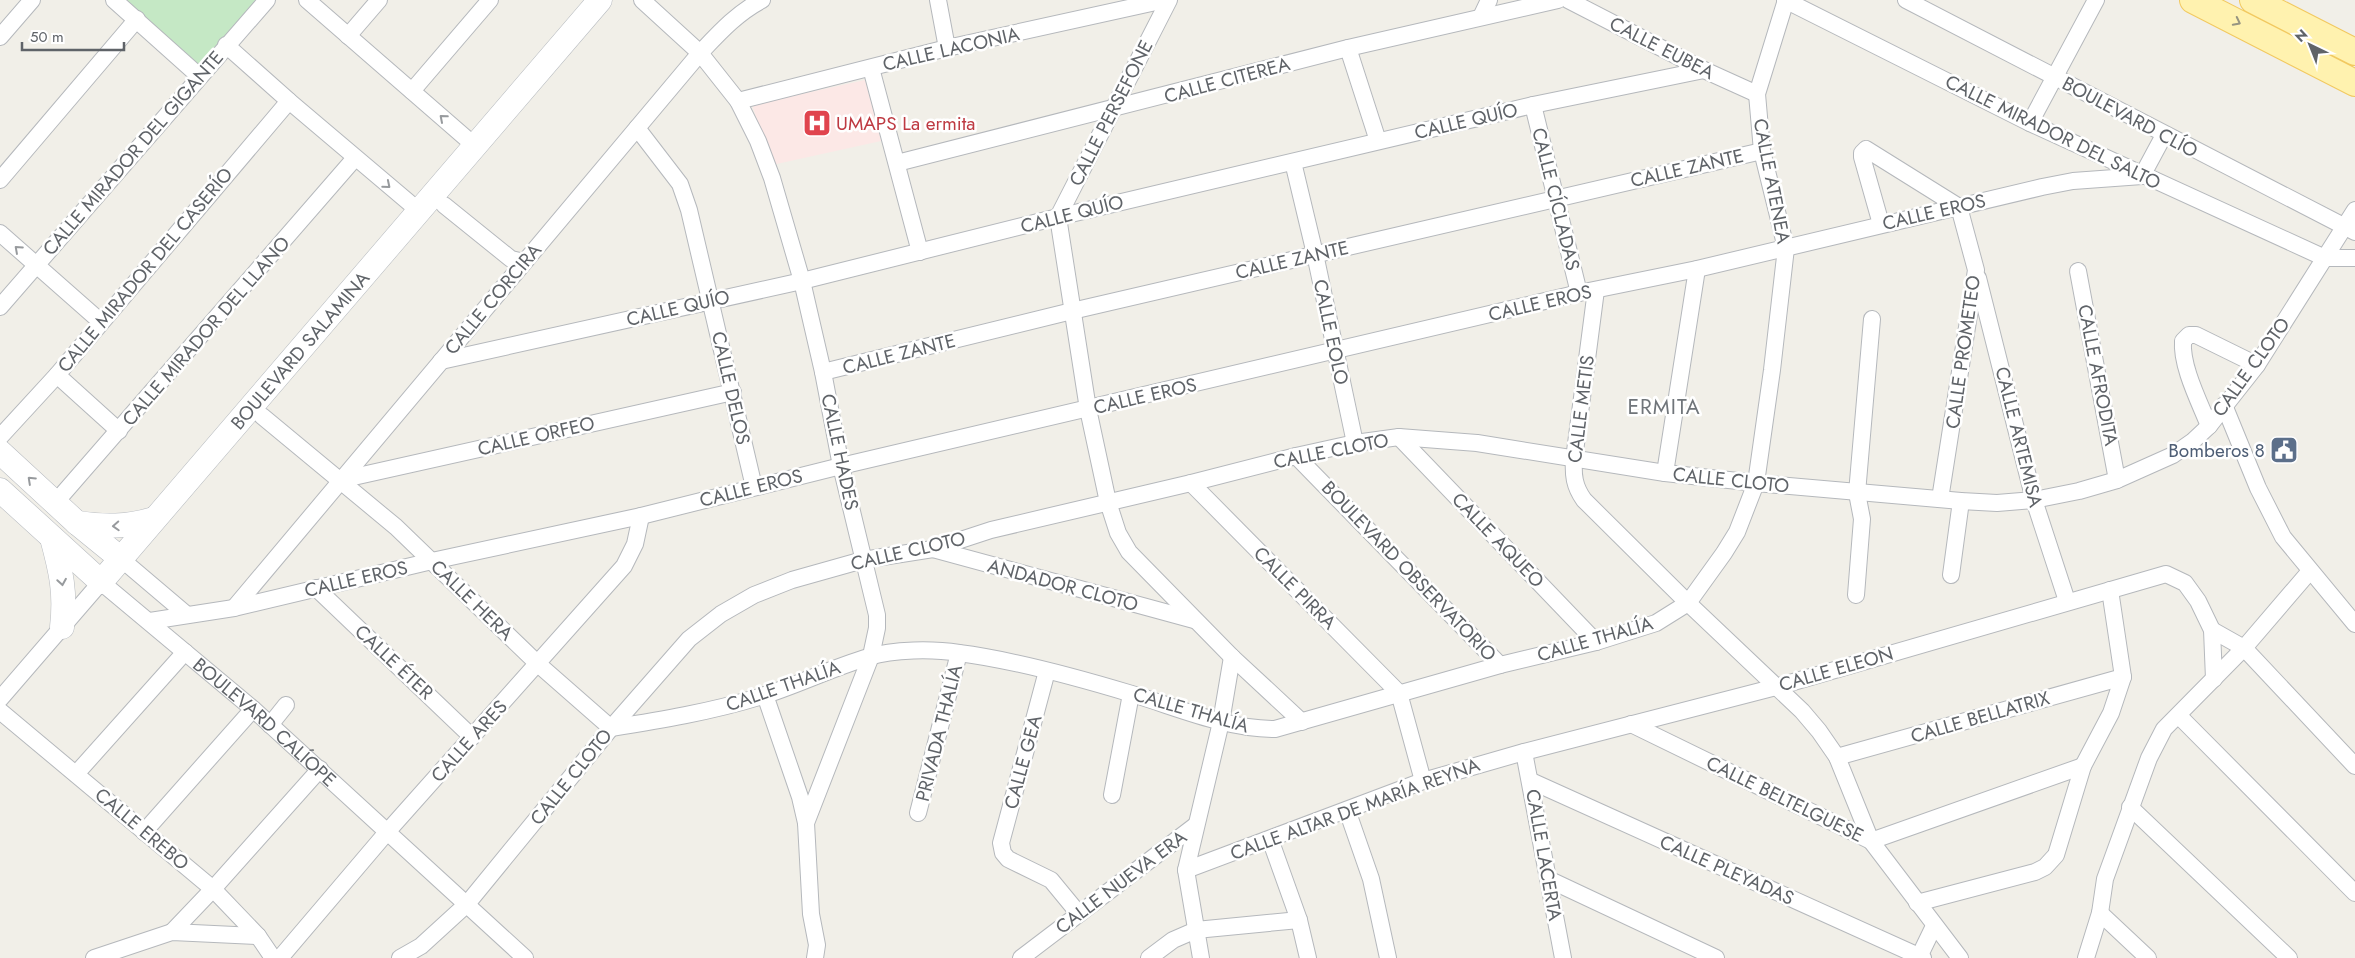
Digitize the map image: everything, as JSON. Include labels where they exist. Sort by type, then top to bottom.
[{"type":"main road","points":[[2193,0],[2355,83]]},
{"type":"main road","points":[[2253,0],[2355,52]]},
{"type":"main road","points":[[2277,42],[2278,29],[2289,18]]},
{"type":"street","points":[[0,37],[32,0]]},
{"type":"street","points":[[114,0],[199,76]]},
{"type":"street","name":"CALLE MIRADOR DEL GIGANTE","points":[[0,307],[267,0]]},
{"type":"street","points":[[306,0],[475,146]]},
{"type":"street","points":[[348,36],[378,0]]},
{"type":"street","points":[[412,91],[490,0]]},
{"type":"street","name":"BOULEVARD SALAMINA","points":[[126,563],[154,519],[600,0]]},
{"type":"street","name":"BOULEVARD SALAMINA","points":[[0,699],[62,627],[107,587],[126,563],[262,416],[620,0]]},
{"type":"street","name":"CALLE HADES","points":[[642,0],[700,53],[738,100],[758,142],[772,178],[802,281],[823,372],[841,466],[876,615],[878,628],[871,656],[806,823],[811,914],[818,945],[815,958]]},
{"type":"street","name":"CALLE CORCIRA","points":[[234,608],[700,53],[726,25],[750,6],[762,0]]},
{"type":"street","points":[[938,0],[947,48]]},
{"type":"street","name":"CALLE LACONIA","points":[[738,100],[947,48],[1167,0]]},
{"type":"street","name":"CALLE PERSEFONE","points":[[1058,217],[1167,0]]},
{"type":"street","points":[[1481,17],[1489,0]]},
{"type":"street","name":"CALLE CITEREA","points":[[897,163],[1348,48],[1558,0]]},
{"type":"street","name":"CALLE EUBEA","points":[[1568,0],[1704,70],[1758,94]]},
{"type":"street","name":"CALLE ATENEA","points":[[1756,483],[1772,370],[1786,248],[1762,151],[1758,94],[1786,0]]},
{"type":"street","name":"CALLE MIRADOR DEL SALTO","points":[[1786,0],[2030,123],[2324,258]]},
{"type":"street","name":"BOULEVARD CLÍO","points":[[1906,0],[2164,135],[2350,229]]},
{"type":"street","points":[[2030,123],[2096,0]]},
{"type":"street","points":[[0,180],[137,19]]},
{"type":"street","points":[[226,45],[289,102],[418,211]]},
{"type":"street","points":[[1348,48],[1378,141]]},
{"type":"street","points":[[871,68],[920,252]]},
{"type":"street","name":"CALLE QUÍO","points":[[441,361],[802,281],[1058,217],[1533,105],[1704,70]]},
{"type":"street","name":"CALLE MIRADOR DEL CASERÍO","points":[[0,437],[57,376],[289,102]]},
{"type":"street","name":"CALLE CÍCLADAS","points":[[1533,105],[1579,293]]},
{"type":"street","name":"CALLE DELOS","points":[[636,128],[680,184],[689,210],[754,487]]},
{"type":"street","points":[[2142,176],[2164,135]]},
{"type":"street","points":[[1881,224],[1862,157],[1862,153],[1866,150],[1959,207]]},
{"type":"street","name":"CALLE ZANTE","points":[[823,372],[1072,311],[1556,197],[1762,151]]},
{"type":"street","name":"CALLE MIRADOR DEL LLANO","points":[[55,503],[355,158]]},
{"type":"street","name":"CALLE EOLO","points":[[1293,162],[1316,254],[1355,443]]},
{"type":"street","name":"CALLE EROS","points":[[150,621],[234,608],[432,561],[640,516],[841,466],[1579,293],[1696,269],[1881,224],[2073,181],[2142,176]]},
{"type":"street","points":[[444,205],[511,259],[524,262]]},
{"type":"street","name":"CALLE PROMETEO","points":[[1940,499],[1976,270],[1959,207]]},
{"type":"street","name":"CALLE CLOTO","points":[[400,958],[421,946],[467,904],[610,728],[689,638],[721,614],[754,595],[777,586],[863,560],[933,549],[991,530],[1296,456],[1355,443],[1400,437],[1477,443],[1665,473],[1857,493],[1997,502],[2034,500],[2079,491],[2117,480],[2173,455],[2193,441],[2209,426],[2257,365],[2324,258],[2350,229],[2355,210]]},
{"type":"street","points":[[1058,217],[1088,409],[1108,502],[1118,533],[1128,552],[1194,620],[1302,722]]},
{"type":"street","points":[[0,234],[101,322]]},
{"type":"street","points":[[2324,258],[2355,258]]},
{"type":"street","points":[[1665,473],[1696,269]]},
{"type":"street","name":"CALLE ARTEMISA","points":[[1976,270],[2034,500],[2067,601]]},
{"type":"street","name":"CALLE AFRODITA","points":[[2078,271],[2117,480]]},
{"type":"street","name":"CALLE METIS","points":[[1596,290],[1574,459],[1573,476],[1576,489],[1584,500],[1688,603]]},
{"type":"street","points":[[1856,595],[1862,519],[1857,493],[1872,319]]},
{"type":"street","points":[[2209,426],[2192,384],[2182,349],[2183,341],[2189,335],[2196,334],[2257,365]]},
{"type":"street","points":[[57,376],[119,431]]},
{"type":"street","name":"CALLE ORFEO","points":[[340,480],[732,392]]},
{"type":"street","points":[[2224,405],[2270,514],[2283,537],[2355,624]]},
{"type":"street","name":"CALLE HERA","points":[[262,416],[396,527],[538,664],[610,728]]},
{"type":"street","name":"CALLE AQUEO","points":[[1400,437],[1596,642]]},
{"type":"street","points":[[0,452],[77,523],[186,614]]},
{"type":"street","name":"BOULEVARD OBSERVATORIO","points":[[1296,456],[1500,665]]},
{"type":"street","name":"CALLE PIRRA","points":[[1191,483],[1399,693]]},
{"type":"street","name":"CALLE THALÍA","points":[[610,728],[692,715],[764,695],[871,656],[910,652],[959,652],[1047,671],[1131,694],[1221,722],[1256,729],[1275,729],[1500,665],[1596,642],[1656,623],[1688,603],[1737,532],[1756,483]]},
{"type":"street","name":"BOULEVARD CALÍOPE","points":[[0,490],[107,587],[253,709],[525,958]]},
{"type":"street","points":[[1951,574],[1961,501]]},
{"type":"street","name":"CALLE ARES","points":[[280,958],[388,832],[624,566],[635,544],[640,516]]},
{"type":"street","points":[[77,523],[117,527],[154,519]]},
{"type":"street","points":[[52,538],[65,602],[62,627]]},
{"type":"street","name":"ANDADOR CLOTO","points":[[933,549],[1194,620]]},
{"type":"street","points":[[2086,958],[2100,913],[2105,879],[2130,807],[2156,743],[2164,729],[2179,716],[2244,648],[2310,571]]},
{"type":"street","name":"CALLE ELEON","points":[[1524,752],[1776,687],[2067,601],[2166,574],[2185,583],[2198,601],[2212,630]]},
{"type":"street","name":"CALLE ÉTER","points":[[316,588],[472,737]]},
{"type":"street","points":[[1917,903],[2035,872],[2051,862],[2056,855],[2083,766],[2111,713],[2123,677],[2110,590]]},
{"type":"street","points":[[1688,603],[1819,731],[1837,757],[1871,841],[1951,951],[1960,958]]},
{"type":"street","points":[[2212,630],[2244,648],[2355,766]]},
{"type":"street","points":[[2212,630],[2214,679]]},
{"type":"street","points":[[76,774],[186,652]]},
{"type":"street","name":"PRIVADA THALÍA","points":[[918,813],[959,652]]},
{"type":"street","points":[[1201,958],[1186,870],[1221,722],[1232,657]]},
{"type":"street","name":"CALLE GEA","points":[[1047,671],[1001,843],[1003,853],[1014,862],[1051,880],[1079,914]]},
{"type":"street","name":"CALLE BELLATRIX","points":[[1837,757],[2123,677]]},
{"type":"street","points":[[1399,693],[1423,782]]},
{"type":"street","points":[[1112,795],[1131,694]]},
{"type":"street","points":[[764,695],[800,797],[806,823]]},
{"type":"street","points":[[270,725],[286,705]]},
{"type":"street","points":[[144,832],[253,709]]},
{"type":"street","name":"CALLE EREBO","points":[[0,711],[213,889],[258,936],[272,958]]},
{"type":"street","points":[[2179,716],[2355,892]]},
{"type":"street","name":"CALLE BELTELGUESE","points":[[1631,724],[1871,841],[2083,766]]},
{"type":"street","name":"CALLE ALTAR DE MARÍA REYNA","points":[[1186,870],[1423,782],[1524,752]]},
{"type":"street","name":"CALLE LACERTA","points":[[1524,752],[1550,880],[1563,958]]},
{"type":"street","points":[[172,932],[320,769]]},
{"type":"street","name":"CALLE PLEYADAS","points":[[1531,781],[1921,957]]},
{"type":"street","points":[[2130,807],[2289,958]]},
{"type":"street","points":[[1348,810],[1371,879],[1388,958]]},
{"type":"street","name":"CALLE NUEVA ERA","points":[[1021,958],[1196,825]]},
{"type":"street","points":[[1270,839],[1299,920],[1308,958]]},
{"type":"street","points":[[1550,880],[1716,958]]},
{"type":"street","points":[[2100,913],[2148,958]]},
{"type":"street","points":[[1149,958],[1173,940],[1196,930],[1299,920]]},
{"type":"street","points":[[1921,957],[1934,926]]},
{"type":"street","points":[[94,958],[172,932],[258,936]]},
{"type":"shaded area","name":"UMAPS La ermita","points":[[865,80],[881,141],[772,165],[752,105]]},
{"type":"green space","points":[[117,0],[268,0],[204,75]]},
{"type":"place","name":"UMAPS La ermita","points":[[817,123]]},
{"type":"place","name":"Bomberos 8","points":[[2284,450]]},
{"type":"district","name":"ERMITA","points":[[1664,407]]}]
